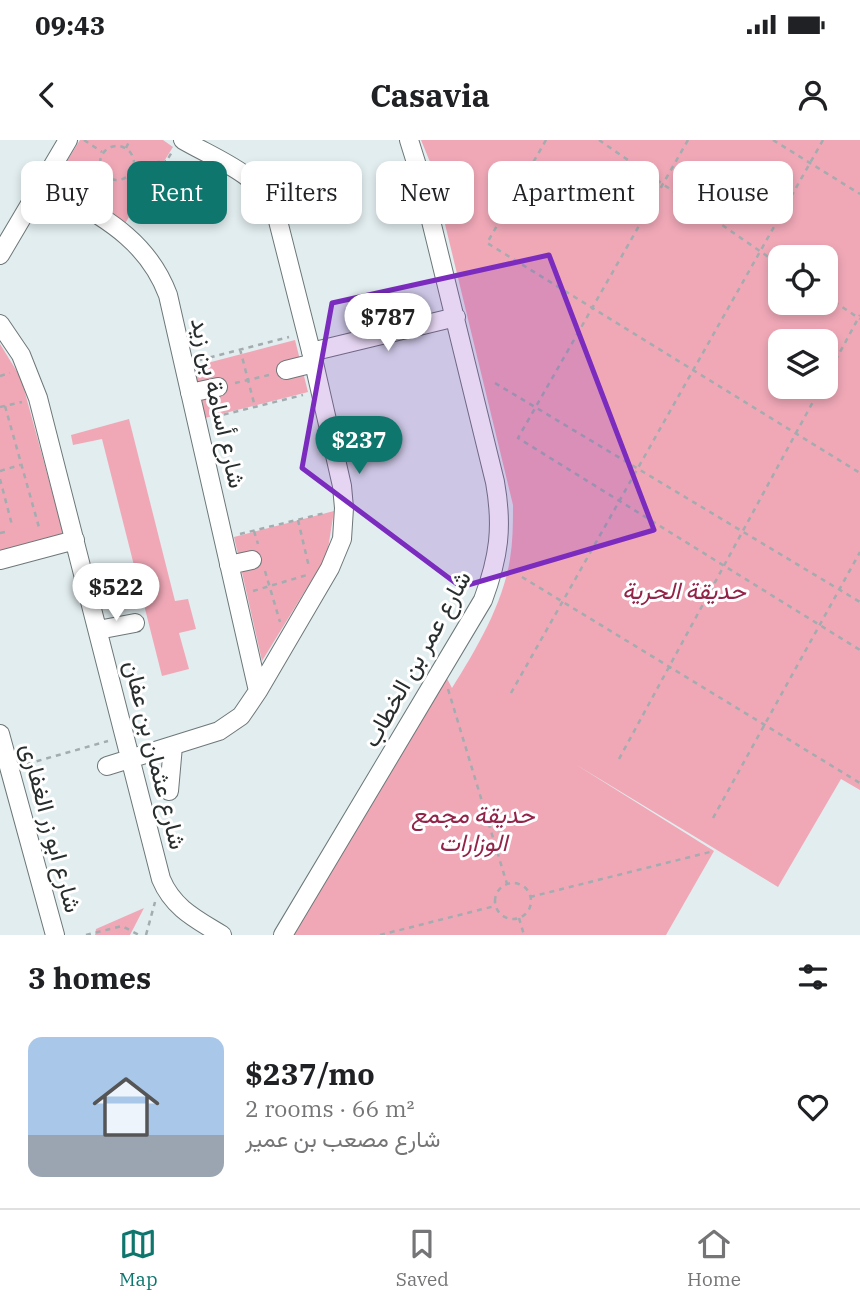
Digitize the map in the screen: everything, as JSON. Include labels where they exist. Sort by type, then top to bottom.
[{"type":"street","points":[[56,161],[68,140]]},
{"type":"street","name":"شارع عمر بن الخطاب","points":[[283,935],[482,600],[494,572],[500,542],[500,512],[495,482],[456,317],[409,140]]},
{"type":"street","points":[[107,766],[227,726],[242,716],[337,554],[342,539],[344,508],[320,391],[275,209],[252,179],[178,145]]},
{"type":"street","points":[[0,255],[21,219]]},
{"type":"street","name":"شارع أسامة بن زيد","points":[[111,224],[148,256],[163,281],[258,691]]},
{"type":"street","points":[[286,370],[312,358],[456,317]]},
{"type":"street","name":"شارع عثمان بن عفان","points":[[0,324],[21,355],[38,398],[161,879],[169,896],[181,910],[222,935]]},
{"type":"street","points":[[190,393],[218,387]]},
{"type":"street","points":[[0,560],[75,540]]},
{"type":"street","points":[[229,565],[258,557]]},
{"type":"street","points":[[98,630],[135,623]]},
{"type":"street","name":"شارع ابو زر الغفارى","points":[[0,734],[55,935]]},
{"type":"street","points":[[169,791],[173,746]]},
{"type":"path","points":[[84,140],[103,153]]},
{"type":"path","points":[[126,148],[130,140]]},
{"type":"path","points":[[546,140],[487,243],[860,473]]},
{"type":"path","points":[[599,140],[768,257]]},
{"type":"path","points":[[688,140],[518,438],[860,650]]},
{"type":"path","points":[[773,140],[860,194]]},
{"type":"path","points":[[511,692],[823,140]]},
{"type":"path","points":[[167,161],[178,145]]},
{"type":"path","points":[[127,175],[116,180],[104,174],[100,161],[103,153],[113,146],[126,148],[133,161]]},
{"type":"path","points":[[122,231],[127,223]]},
{"type":"path","points":[[838,304],[859,318],[838,356]]},
{"type":"path","points":[[183,364],[306,332]]},
{"type":"path","points":[[240,349],[255,407]]},
{"type":"path","points":[[218,387],[286,370]]},
{"type":"path","points":[[495,383],[860,602]]},
{"type":"path","points":[[197,422],[320,391]]},
{"type":"path","points":[[0,407],[38,398]]},
{"type":"path","points":[[619,759],[814,399]]},
{"type":"path","points":[[5,406],[45,548]]},
{"type":"path","points":[[0,471],[22,465]]},
{"type":"path","points":[[0,478],[12,525]]},
{"type":"path","points":[[223,539],[344,508]]},
{"type":"path","points":[[236,596],[311,574],[298,520]]},
{"type":"path","points":[[254,531],[258,557],[286,644]]},
{"type":"path","points":[[0,533],[5,532]]},
{"type":"path","points":[[713,818],[860,552]]},
{"type":"path","points":[[522,577],[860,783]]},
{"type":"path","points":[[442,669],[507,884]]},
{"type":"path","points":[[9,768],[125,736]]},
{"type":"path","points":[[530,897],[714,851]]},
{"type":"path","points":[[146,935],[161,879]]},
{"type":"path","points":[[507,884],[524,887],[530,897],[530,908],[519,918],[505,917],[495,906],[497,892],[507,884]]},
{"type":"path","points":[[380,935],[495,906]]},
{"type":"path","points":[[519,918],[524,935]]},
{"type":"path","points":[[86,935],[122,926],[139,935]]},
{"type":"highlighted area","points":[[549,255],[654,530],[461,587],[302,468],[332,303]]},
{"type":"green space","points":[[80,140],[163,140],[173,147],[164,161],[127,161],[127,220],[124,225],[113,218],[113,161],[67,161]]},
{"type":"green space","name":"حديقة الحرية","points":[[421,140],[860,140],[860,790],[841,779],[778,887],[575,764],[714,851],[666,935],[283,935],[442,669],[452,688],[479,642],[495,610],[506,576],[512,539],[513,505],[445,224],[474,224],[474,161],[430,161]]},
{"type":"green space","points":[[295,340],[308,392],[205,418],[192,367]]},
{"type":"green space","points":[[0,344],[21,378],[65,539],[0,559]]},
{"type":"green space","points":[[129,419],[175,601],[188,599],[196,629],[179,633],[189,669],[162,676],[102,439],[73,445],[71,435]]},
{"type":"green space","points":[[334,511],[327,555],[262,661],[234,537]]},
{"type":"green space","points":[[144,908],[130,935],[95,935],[96,929]]},
{"type":"park label","name":"حديقة مجمع الوزارات","points":[[473,829]]}]
